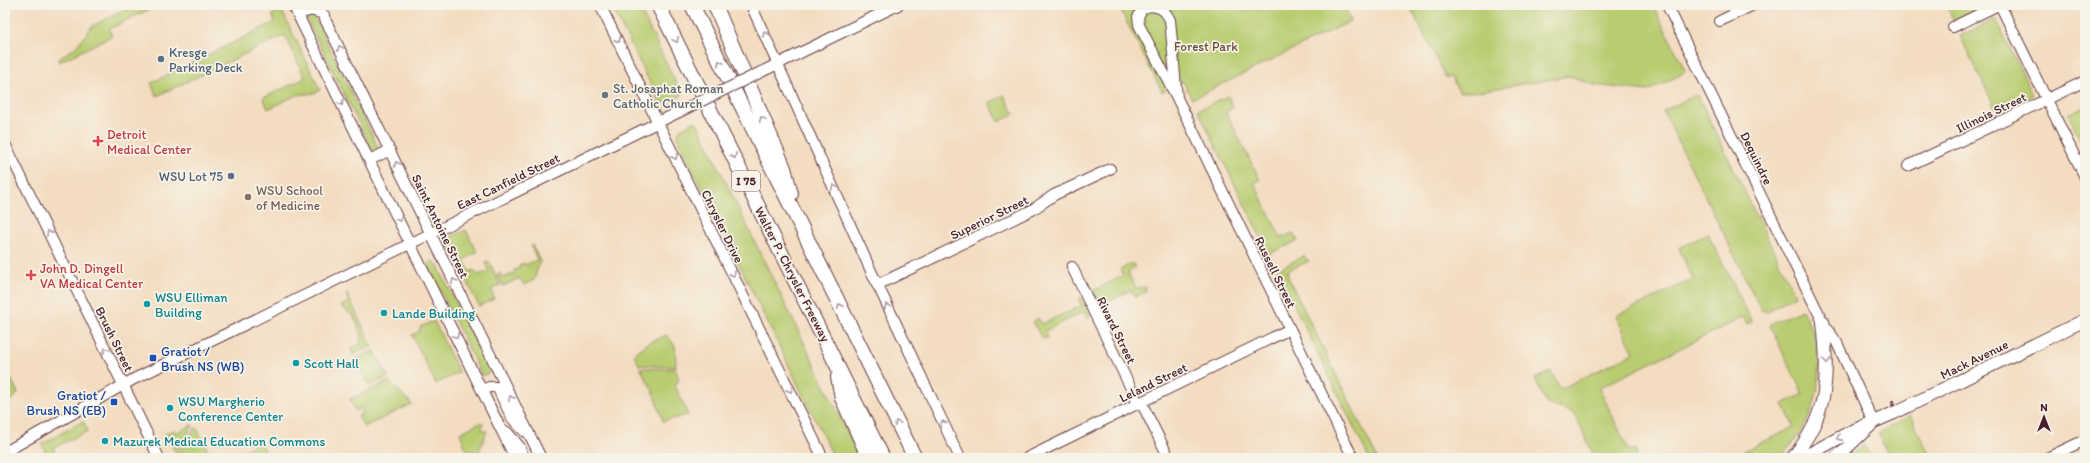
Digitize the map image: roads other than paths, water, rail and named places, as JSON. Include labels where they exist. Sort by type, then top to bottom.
[{"type":"highway","name":"Walter P. Chrysler Freeway","points":[[658,5],[883,458]]},
{"type":"highway","name":"Walter P. Chrysler Freeway","points":[[692,5],[915,458]]},
{"type":"highway","points":[[715,5],[784,168],[799,224]]},
{"type":"highway","points":[[833,356],[842,398],[869,458]]},
{"type":"main road","name":"Mack Avenue","points":[[1802,458],[1848,433],[1872,417],[2085,320]]},
{"type":"main road","points":[[1792,458],[1815,424],[1825,394],[1827,363],[1823,322]]},
{"type":"main road","name":"Mack Avenue","points":[[1836,458],[1872,417]]},
{"type":"street","points":[[293,5],[515,458]]},
{"type":"street","name":"Saint Antoine Street","points":[[318,5],[541,458]]},
{"type":"street","name":"Chrysler Drive","points":[[600,5],[823,458]]},
{"type":"street","points":[[751,5],[779,63],[877,285],[960,458]]},
{"type":"street","name":"East Canfield Street","points":[[5,452],[123,385],[898,5]]},
{"type":"street","name":"Dequindre","points":[[1667,5],[1823,322],[1837,343],[1872,417]]},
{"type":"street","points":[[1720,21],[1753,5]]},
{"type":"street","points":[[1953,27],[1999,5],[2085,177]]},
{"type":"street","name":"Russell Street","points":[[1177,98],[1170,20],[1166,12],[1159,7],[1150,6],[1142,9],[1138,17],[1139,25],[1177,98],[1353,458]]},
{"type":"street","points":[[298,15],[309,10],[315,10],[324,15]]},
{"type":"street","name":"Illinois Street","points":[[1908,166],[2085,81]]},
{"type":"street","name":"Brush Street","points":[[5,144],[159,458]]},
{"type":"street","points":[[370,160],[390,150]]},
{"type":"street","name":"Superior Street","points":[[877,285],[1032,210],[1054,195],[1110,169]]},
{"type":"street","name":"Rivard Street","points":[[1072,267],[1169,458]]},
{"type":"street","name":"Leland Street","points":[[1027,458],[1290,329]]},
{"type":"street","points":[[483,390],[489,387],[497,388],[512,418],[531,438]]},
{"type":"street","points":[[498,421],[519,446],[524,458]]},
{"type":"street","points":[[2046,458],[2085,440]]},
{"type":"place","name":"Kresge Parking Deck","points":[[161,59]]},
{"type":"place","name":"St. Josaphat Roman Catholic Church","points":[[605,95]]},
{"type":"place","name":"Detroit Medical Center","points":[[98,141]]},
{"type":"place","name":"WSU Lot 75","points":[[231,176]]},
{"type":"place","name":"WSU School of Medicine","points":[[248,197]]},
{"type":"place","name":"John D. Dingell VA Medical Center","points":[[31,275]]},
{"type":"place","name":"WSU Elliman Building","points":[[147,304]]},
{"type":"place","name":"Lande Building","points":[[384,313]]},
{"type":"place","name":"Gratiot / Brush NS (WB)","points":[[153,358]]},
{"type":"place","name":"Scott Hall","points":[[296,363]]},
{"type":"place","name":"Gratiot / Brush NS (EB)","points":[[114,402]]},
{"type":"place","name":"WSU Margherio Conference Center","points":[[170,408]]},
{"type":"place","name":"Mazurek Medical Education Commons","points":[[105,441]]},
{"type":"park label","name":"Forest Park","points":[[1206,46]]}]
